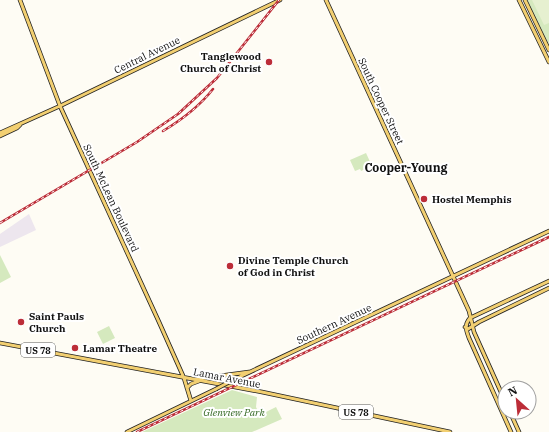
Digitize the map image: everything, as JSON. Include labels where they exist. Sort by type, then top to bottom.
[{"type":"main road","name":"South McLean Boulevard","points":[[20,0],[60,106],[108,208],[184,378],[191,401]]},
{"type":"main road","name":"Central Avenue","points":[[0,134],[280,0]]},
{"type":"main road","name":"South Cooper Street","points":[[326,0],[469,311],[473,327],[497,382]]},
{"type":"main road","points":[[519,0],[549,62]]},
{"type":"main road","points":[[525,0],[549,50]]},
{"type":"main road","name":"Southern Avenue","points":[[128,432],[234,380],[549,231]]},
{"type":"main road","points":[[465,327],[470,318],[549,281]]},
{"type":"main road","points":[[465,327],[468,329],[473,327],[479,322],[549,288]]},
{"type":"main road","points":[[465,327],[511,432]]},
{"type":"main road","name":"Lamar Avenue","points":[[0,343],[201,381],[450,432]]},
{"type":"main road","points":[[195,380],[253,371]]},
{"type":"main road","points":[[187,388],[194,382],[201,381]]},
{"type":"main road","points":[[188,392],[200,397]]},
{"type":"main road","points":[[514,420],[519,432]]},
{"type":"shaded area","points":[[29,214],[36,230],[0,247],[0,234]]},
{"type":"green space","points":[[527,0],[549,0],[549,44],[545,38]]},
{"type":"green space","points":[[532,0],[549,0],[549,23],[544,25]]},
{"type":"green space","points":[[366,153],[372,166],[361,171],[360,169],[355,171],[350,160]]},
{"type":"green space","points":[[0,255],[11,277],[0,283]]},
{"type":"green space","points":[[109,326],[115,338],[103,344],[97,332]]},
{"type":"green space","name":"Glenview Park","points":[[232,390],[257,397],[256,407],[260,415],[276,407],[282,419],[252,432],[142,432]]},
{"type":"railway","points":[[0,223],[137,142],[178,114],[217,78],[279,0]]},
{"type":"railway","points":[[163,131],[190,112],[213,89]]},
{"type":"railway","points":[[137,432],[549,237]]},
{"type":"place","name":"Tanglewood Church of Christ","points":[[269,62]]},
{"type":"place","name":"Hostel Memphis","points":[[424,199]]},
{"type":"place","name":"Divine Temple Church of God in Christ","points":[[230,266]]},
{"type":"place","name":"Saint Pauls Church","points":[[21,322]]},
{"type":"place","name":"Lamar Theatre","points":[[75,348]]},
{"type":"district","name":"Cooper-Young","points":[[406,167]]}]
